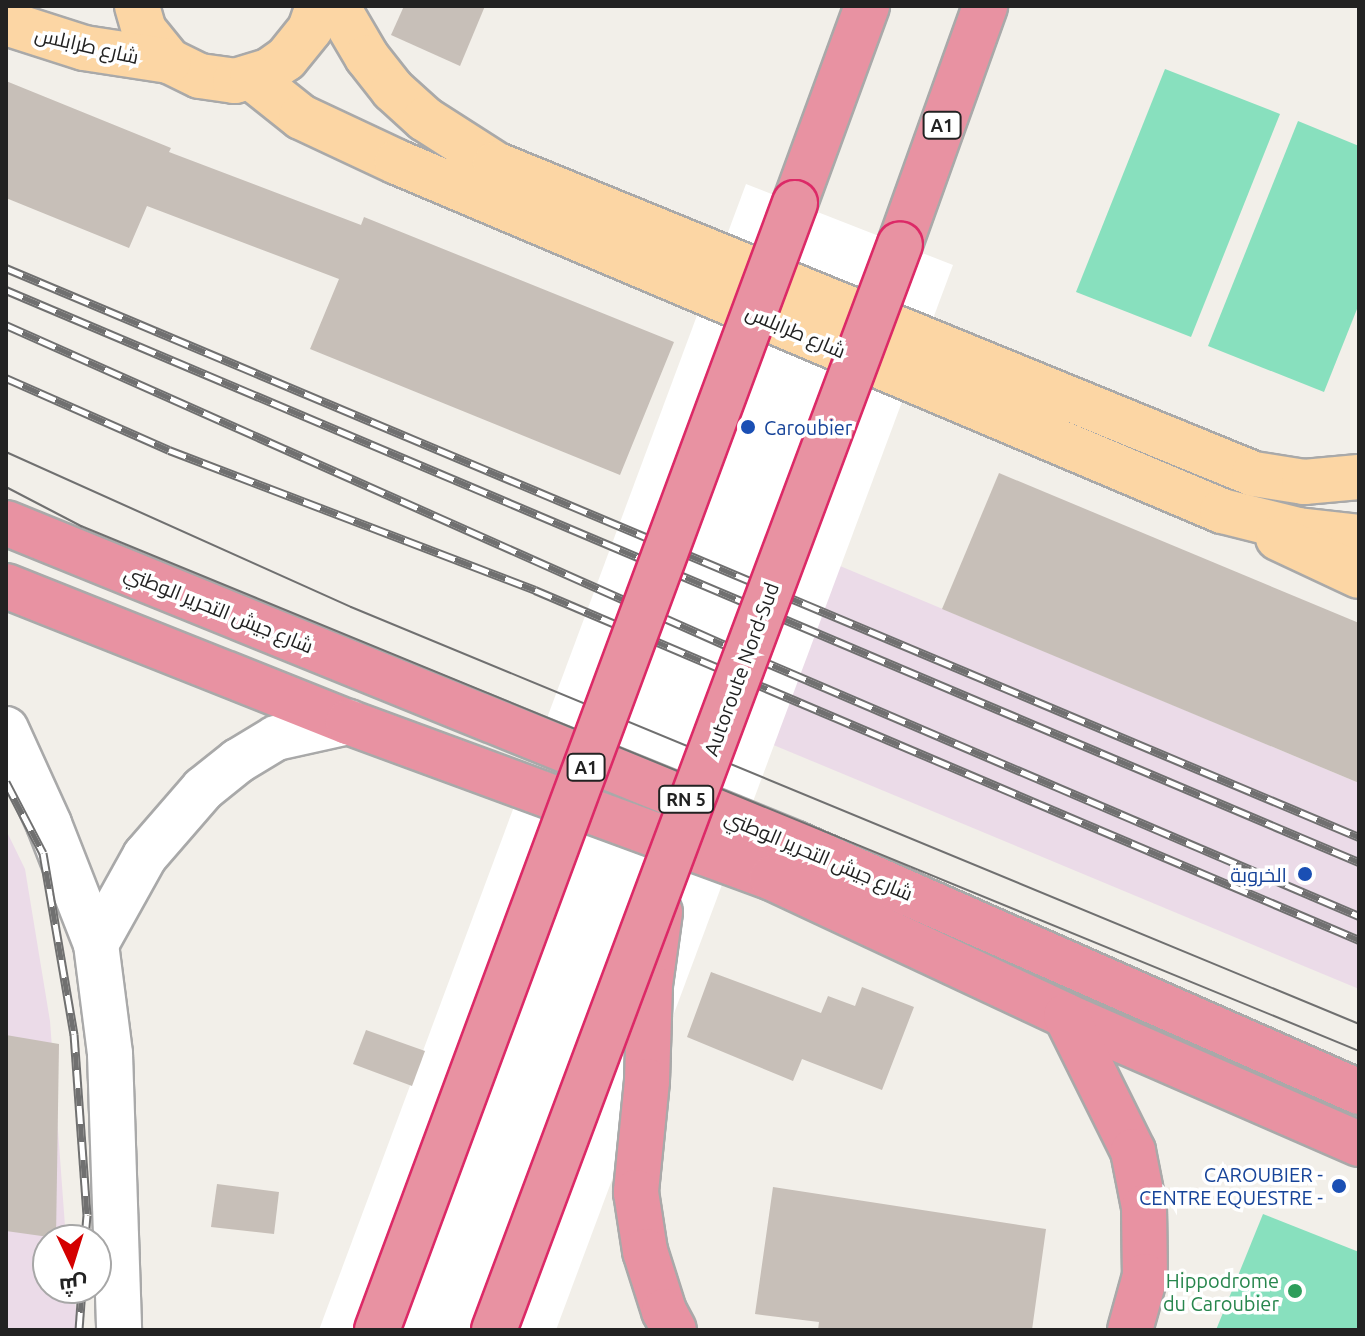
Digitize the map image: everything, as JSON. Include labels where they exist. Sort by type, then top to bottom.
[{"type":"highway","points":[[827,117],[852,6]]},
{"type":"highway","name":"A1","points":[[377,1330],[867,6]]},
{"type":"highway","name":"Autoroute Nord-Sud","points":[[494,1330],[900,244],[985,6]]},
{"type":"highway","points":[[933,149],[1015,6]]},
{"type":"highway","name":"شارع جيش التحرير الوطني","points":[[6,523],[796,844],[1359,1092]]},
{"type":"highway","name":"شارع جيش التحرير الوطني","points":[[6,586],[348,722],[772,878],[1066,1016],[1359,1144]]},
{"type":"highway","points":[[666,1324],[645,1251],[636,1192],[647,1081],[650,985],[667,867]]},
{"type":"highway","points":[[1066,1016],[1133,1151],[1144,1207],[1145,1276],[1130,1330]]},
{"type":"main road","points":[[99,6],[150,32],[200,76],[217,80],[252,78],[278,65],[300,46],[318,6]]},
{"type":"main road","name":"شارع طرابلس","points":[[337,6],[367,57],[393,90],[436,127],[495,164],[1254,474],[1304,482],[1359,477]]},
{"type":"main road","name":"شارع طرابلس","points":[[6,23],[84,48],[150,32]]},
{"type":"main road","name":"شارع طرابلس","points":[[252,78],[301,117],[397,162],[1222,511],[1298,530],[1359,537]]},
{"type":"main road","points":[[1222,511],[1359,576]]},
{"type":"street","points":[[96,944],[145,856],[203,789],[238,761],[276,738],[348,722]]},
{"type":"street","points":[[6,729],[49,824],[96,944],[110,1054],[119,1330]]},
{"type":"shaded area","points":[[766,535],[1359,783],[1359,989],[692,711]]},
{"type":"shaded area","points":[[6,830],[25,869],[50,1021],[65,1224],[32,1224],[32,1304],[75,1304],[79,1330],[6,1330]]},
{"type":"green space","points":[[1165,69],[1280,114],[1191,337],[1076,292]]},
{"type":"green space","points":[[1298,121],[1359,146],[1359,304],[1324,392],[1208,346]]},
{"type":"green space","name":"Hippodrome du Caroubier","points":[[1263,1214],[1359,1252],[1359,1330],[1216,1330]]},
{"type":"pier","points":[[746,184],[953,265],[556,1330],[319,1330]]},
{"type":"building","points":[[404,6],[485,6],[460,66],[391,35]]},
{"type":"building","points":[[6,81],[171,148],[169,152],[361,225],[364,217],[674,342],[620,475],[310,349],[339,279],[147,206],[129,248],[6,198]]},
{"type":"building","points":[[999,473],[1359,623],[1359,783],[942,609]]},
{"type":"building","points":[[711,972],[821,1013],[828,996],[855,1006],[862,987],[914,1007],[882,1090],[802,1059],[793,1081],[687,1037]]},
{"type":"building","points":[[366,1030],[425,1051],[412,1086],[353,1064]]},
{"type":"building","points":[[6,1035],[59,1044],[56,1224],[32,1224],[32,1235],[6,1231]]},
{"type":"building","points":[[217,1184],[279,1192],[274,1234],[211,1227]]},
{"type":"building","points":[[773,1187],[1046,1229],[1032,1330],[818,1330],[819,1322],[755,1314]]},
{"type":"tram line","points":[[6,452],[351,607],[1359,1024]]},
{"type":"tram line","points":[[6,487],[81,526],[1359,1051]]},
{"type":"railway","points":[[6,268],[1359,837]]},
{"type":"railway","points":[[6,290],[1359,862]]},
{"type":"railway","points":[[6,325],[723,644],[1359,916]]},
{"type":"railway","points":[[6,378],[169,450],[535,590],[1359,940]]},
{"type":"railway","points":[[6,782],[43,853],[74,1034],[86,1224]]},
{"type":"railway","points":[[79,1330],[81,1304]]},
{"type":"place","name":"Caroubier","points":[[748,427]]},
{"type":"place","name":"الخروبة","points":[[1305,874]]},
{"type":"place","name":"CAROUBIER - CENTRE EQUESTRE -","points":[[1339,1186]]},
{"type":"place","name":"Hippodrome du Caroubier","points":[[1295,1291]]}]
